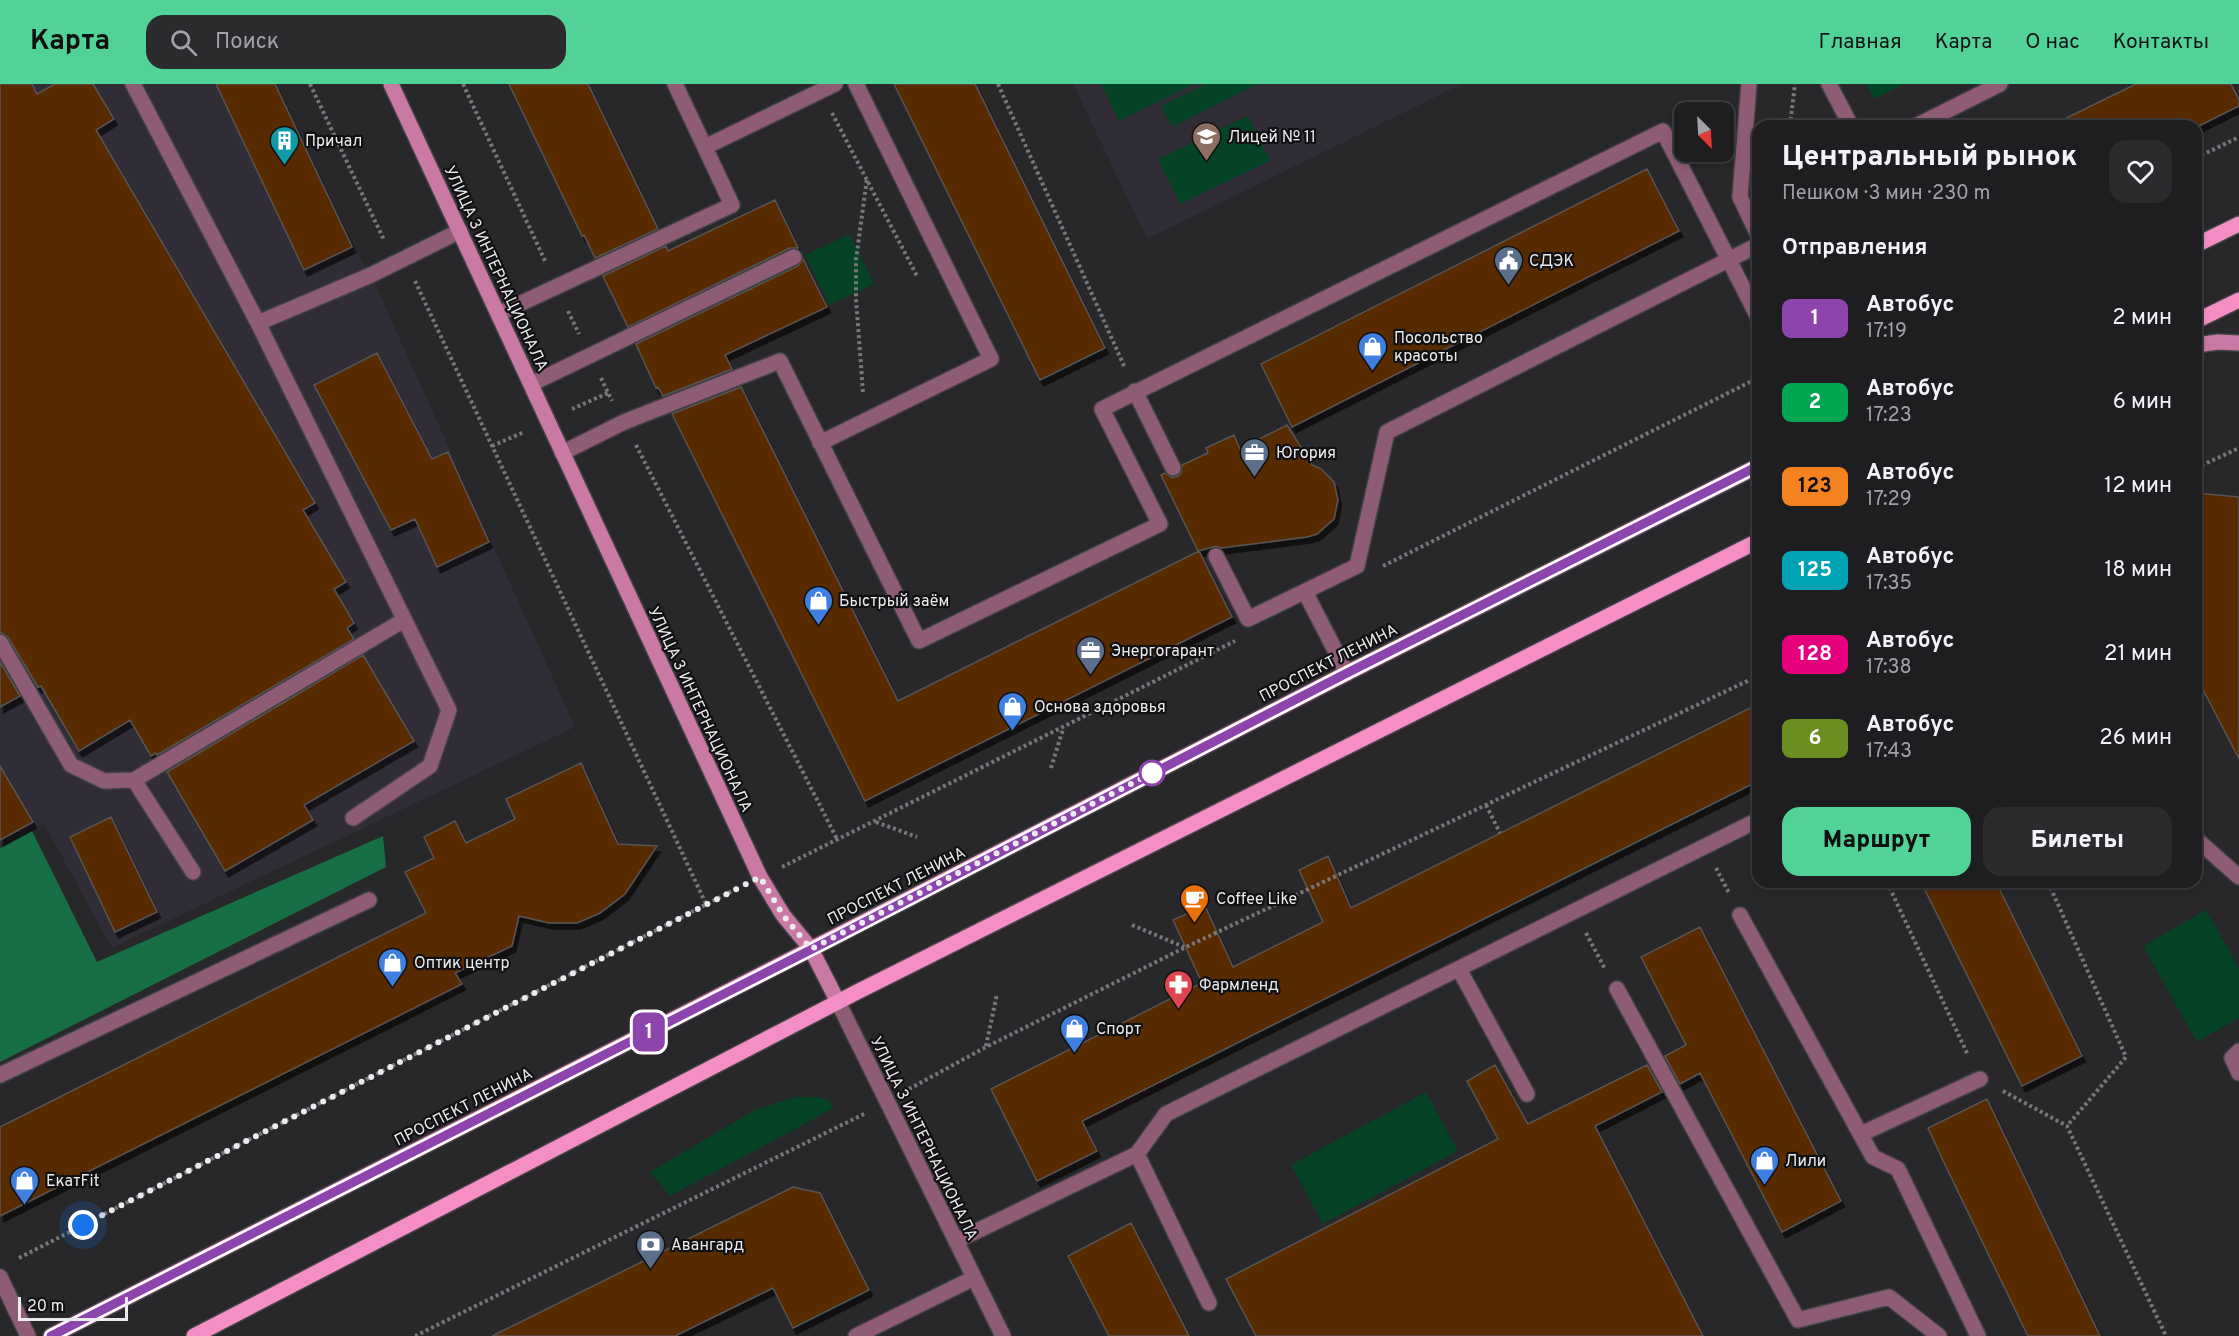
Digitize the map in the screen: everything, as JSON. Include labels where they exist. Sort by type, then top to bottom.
[{"type":"main road","points":[[2202,242],[2239,224]]},
{"type":"main road","points":[[2202,318],[2239,300]]},
{"type":"main road","name":"ПРОСПЕКТ ЛЕНИНА","points":[[51,1336],[1347,673],[1752,469]]},
{"type":"main road","points":[[195,1336],[838,1002],[1752,544]]},
{"type":"street","points":[[133,84],[258,323],[448,710],[430,766],[353,818]]},
{"type":"street","name":"УЛИЦА 3 ИНТЕРНАЦИОНАЛА","points":[[391,84],[760,877],[783,915],[811,949],[1003,1336]]},
{"type":"street","points":[[498,314],[732,205],[675,84]]},
{"type":"street","points":[[820,442],[991,359],[856,84]]},
{"type":"street","points":[[1749,84],[1740,197],[1752,222]]},
{"type":"street","points":[[1829,84],[1848,120]]},
{"type":"street","points":[[1928,120],[2000,84]]},
{"type":"street","points":[[705,147],[828,87]]},
{"type":"street","points":[[562,453],[624,422],[780,361],[919,641],[1160,524],[1102,409],[1663,131],[1752,305]]},
{"type":"street","points":[[258,323],[371,275],[460,231]]},
{"type":"street","points":[[1216,555],[1248,619],[1357,566],[1387,432],[1752,248]]},
{"type":"street","points":[[531,384],[794,257]]},
{"type":"street","points":[[2202,344],[2218,342],[2239,344]]},
{"type":"street","points":[[1135,391],[1173,468]]},
{"type":"street","points":[[1305,592],[1347,673]]},
{"type":"street","points":[[0,642],[71,765],[104,781],[134,780],[404,621]]},
{"type":"street","points":[[134,780],[193,872]]},
{"type":"street","points":[[956,1240],[1137,1154],[1166,1114],[1752,823]]},
{"type":"street","points":[[2202,844],[2239,877]]},
{"type":"street","points":[[0,1075],[369,900]]},
{"type":"street","points":[[1740,915],[1873,1157],[1898,1169],[1978,1336]]},
{"type":"street","points":[[1459,969],[1527,1094]]},
{"type":"street","points":[[1617,989],[1798,1320],[1889,1297],[1940,1336]]},
{"type":"street","points":[[2239,1052],[2232,1058],[2239,1073]]},
{"type":"street","points":[[1861,1134],[1980,1079]]},
{"type":"street","points":[[1137,1154],[1209,1303]]},
{"type":"street","points":[[0,1277],[28,1336]]},
{"type":"street","points":[[856,1336],[974,1278]]},
{"type":"path","points":[[309,84],[383,240],[404,258],[706,904]]},
{"type":"path","points":[[463,84],[589,355],[838,841]]},
{"type":"path","points":[[998,84],[1135,391]]},
{"type":"path","points":[[1791,120],[1795,84]]},
{"type":"path","points":[[828,87],[867,178],[917,276]]},
{"type":"path","points":[[2202,155],[2239,137]]},
{"type":"path","points":[[865,420],[855,299],[856,260],[867,178]]},
{"type":"path","points":[[2202,465],[2239,448]]},
{"type":"path","points":[[414,1336],[887,1102],[986,1047],[1184,948],[1752,679]]},
{"type":"path","points":[[1051,768],[1063,728]]},
{"type":"path","points":[[1486,805],[1500,833]]},
{"type":"path","points":[[876,822],[917,837]]},
{"type":"path","points":[[10,1262],[760,877]]},
{"type":"path","points":[[1890,888],[1980,1079],[2067,1126],[2166,1336]]},
{"type":"path","points":[[2051,888],[2126,1057],[2067,1126]]},
{"type":"path","points":[[1574,912],[1605,967]]},
{"type":"path","points":[[1132,925],[1184,948]]},
{"type":"path","points":[[986,1047],[997,994]]},
{"type":"shaded area","points":[[0,84],[275,84],[352,247],[371,275],[575,727],[112,948],[44,824],[0,847]]},
{"type":"shaded area","name":"Лицей № 11","points":[[1073,84],[1462,84],[1147,239]]},
{"type":"green space","points":[[1101,84],[1194,84],[1119,121]]},
{"type":"green space","points":[[1206,84],[1258,84],[1172,127],[1161,106]]},
{"type":"green space","points":[[1866,84],[1904,84],[1874,99]]},
{"type":"green space","points":[[1248,116],[1270,161],[1180,204],[1158,159]]},
{"type":"green space","points":[[850,234],[874,284],[829,305],[805,255]]},
{"type":"green space","points":[[32,831],[97,962],[383,836],[386,867],[0,1062],[0,848]]},
{"type":"green space","points":[[2206,910],[2239,968],[2239,1018],[2197,1042],[2143,946]]},
{"type":"green space","points":[[1426,1092],[1458,1151],[1323,1224],[1291,1165]]},
{"type":"green space","points":[[795,1097],[817,1097],[830,1101],[834,1108],[670,1196],[650,1172],[755,1110]]},
{"type":"building","points":[[0,84],[32,84],[37,94],[55,84],[93,84],[114,119],[96,130],[315,503],[303,510],[346,582],[334,589],[354,623],[347,628],[354,639],[157,755],[156,753],[151,756],[130,720],[79,751],[41,686],[38,687],[8,637],[0,632]]},
{"type":"building","name":"Причал","points":[[216,84],[275,84],[352,247],[304,270]]},
{"type":"building","points":[[509,84],[588,84],[658,229],[595,258],[584,235],[582,236]]},
{"type":"building","points":[[894,84],[975,84],[1105,348],[1040,380]]},
{"type":"building","points":[[2136,84],[2231,84],[2239,100],[2239,106],[2202,124],[2202,120],[2062,120]]},
{"type":"building","points":[[1647,169],[1679,231],[1292,427],[1261,364]]},
{"type":"building","points":[[775,200],[798,248],[790,248],[628,327],[603,276],[666,246],[668,251]]},
{"type":"building","points":[[803,259],[827,307],[725,355],[732,369],[663,396],[658,387],[656,388],[636,344],[798,266]]},
{"type":"building","points":[[377,353],[432,459],[448,452],[489,542],[437,567],[415,519],[391,530],[314,385]]},
{"type":"building","points":[[741,387],[898,701],[1199,551],[1232,617],[865,801],[672,414]]},
{"type":"building","points":[[1287,425],[1312,465],[1321,469],[1334,482],[1338,500],[1334,519],[1317,534],[1307,537],[1221,548],[1216,546],[1198,551],[1161,475],[1165,473],[1172,478],[1178,476],[1182,465],[1208,453],[1206,448],[1234,435],[1240,449]]},
{"type":"building","points":[[2202,494],[2239,497],[2239,759],[2202,688]]},
{"type":"building","points":[[363,655],[414,741],[304,805],[313,820],[225,871],[167,772]]},
{"type":"building","points":[[0,662],[20,696],[0,707]]},
{"type":"building","points":[[1752,707],[1752,784],[1082,1121],[1097,1151],[1037,1181],[991,1089],[1202,983],[1173,920],[1205,906],[1233,967],[1323,922],[1299,870],[1328,856],[1351,908]]},
{"type":"building","points":[[581,763],[618,844],[657,846],[625,894],[600,913],[577,923],[549,923],[519,916],[512,946],[455,973],[462,984],[0,1216],[0,1127],[426,913],[405,872],[434,858],[424,837],[455,821],[466,843],[515,819],[506,799]]},
{"type":"building","points":[[0,766],[33,822],[0,840]]},
{"type":"building","points":[[111,817],[157,912],[115,932],[70,837]]},
{"type":"building","points":[[1924,888],[1999,888],[2082,1056],[2022,1086]]},
{"type":"building","points":[[1700,927],[1841,1201],[1782,1232],[1700,1073],[1680,1084],[1665,1056],[1686,1045],[1641,957]]},
{"type":"building","points":[[1495,1065],[1528,1124],[1647,1065],[1662,1092],[1595,1126],[1703,1336],[1256,1336],[1226,1279],[1498,1139],[1467,1081]]},
{"type":"building","points":[[1987,1099],[2100,1336],[2028,1336],[1948,1171],[1928,1128]]},
{"type":"building","points":[[793,1187],[820,1193],[869,1290],[793,1328],[773,1288],[675,1336],[492,1336]]},
{"type":"building","points":[[1131,1223],[1189,1336],[1109,1336],[1068,1256]]},
{"type":"bus line","name":"1","points":[[51,1336],[830,940],[1347,673],[1752,469]]},
{"type":"place","name":"Лицей № 11","points":[[1207,162]]},
{"type":"place","name":"Причал","points":[[284,166]]},
{"type":"place","name":"СДЭК","points":[[1508,286]]},
{"type":"place","name":"Посольство красоты","points":[[1373,372]]},
{"type":"place","name":"Югория","points":[[1255,478]]},
{"type":"place","name":"Быстрый заём","points":[[818,626]]},
{"type":"place","name":"Энергогарант","points":[[1090,676]]},
{"type":"place","name":"Основа здоровья","points":[[1013,732]]},
{"type":"place","name":"Coffee Like","points":[[1195,924]]},
{"type":"place","name":"Оптик центр","points":[[393,988]]},
{"type":"place","name":"Фармленд","points":[[1178,1010]]},
{"type":"place","name":"Спорт","points":[[1075,1054]]},
{"type":"place","name":"Лили","points":[[1764,1186]]},
{"type":"place","name":"ЕкатFit","points":[[25,1206]]},
{"type":"place","name":"Авангард","points":[[650,1270]]},
{"type":"route","points":[[83,1225],[760,877],[783,915],[811,949],[1158,770],[1152,773]]}]
